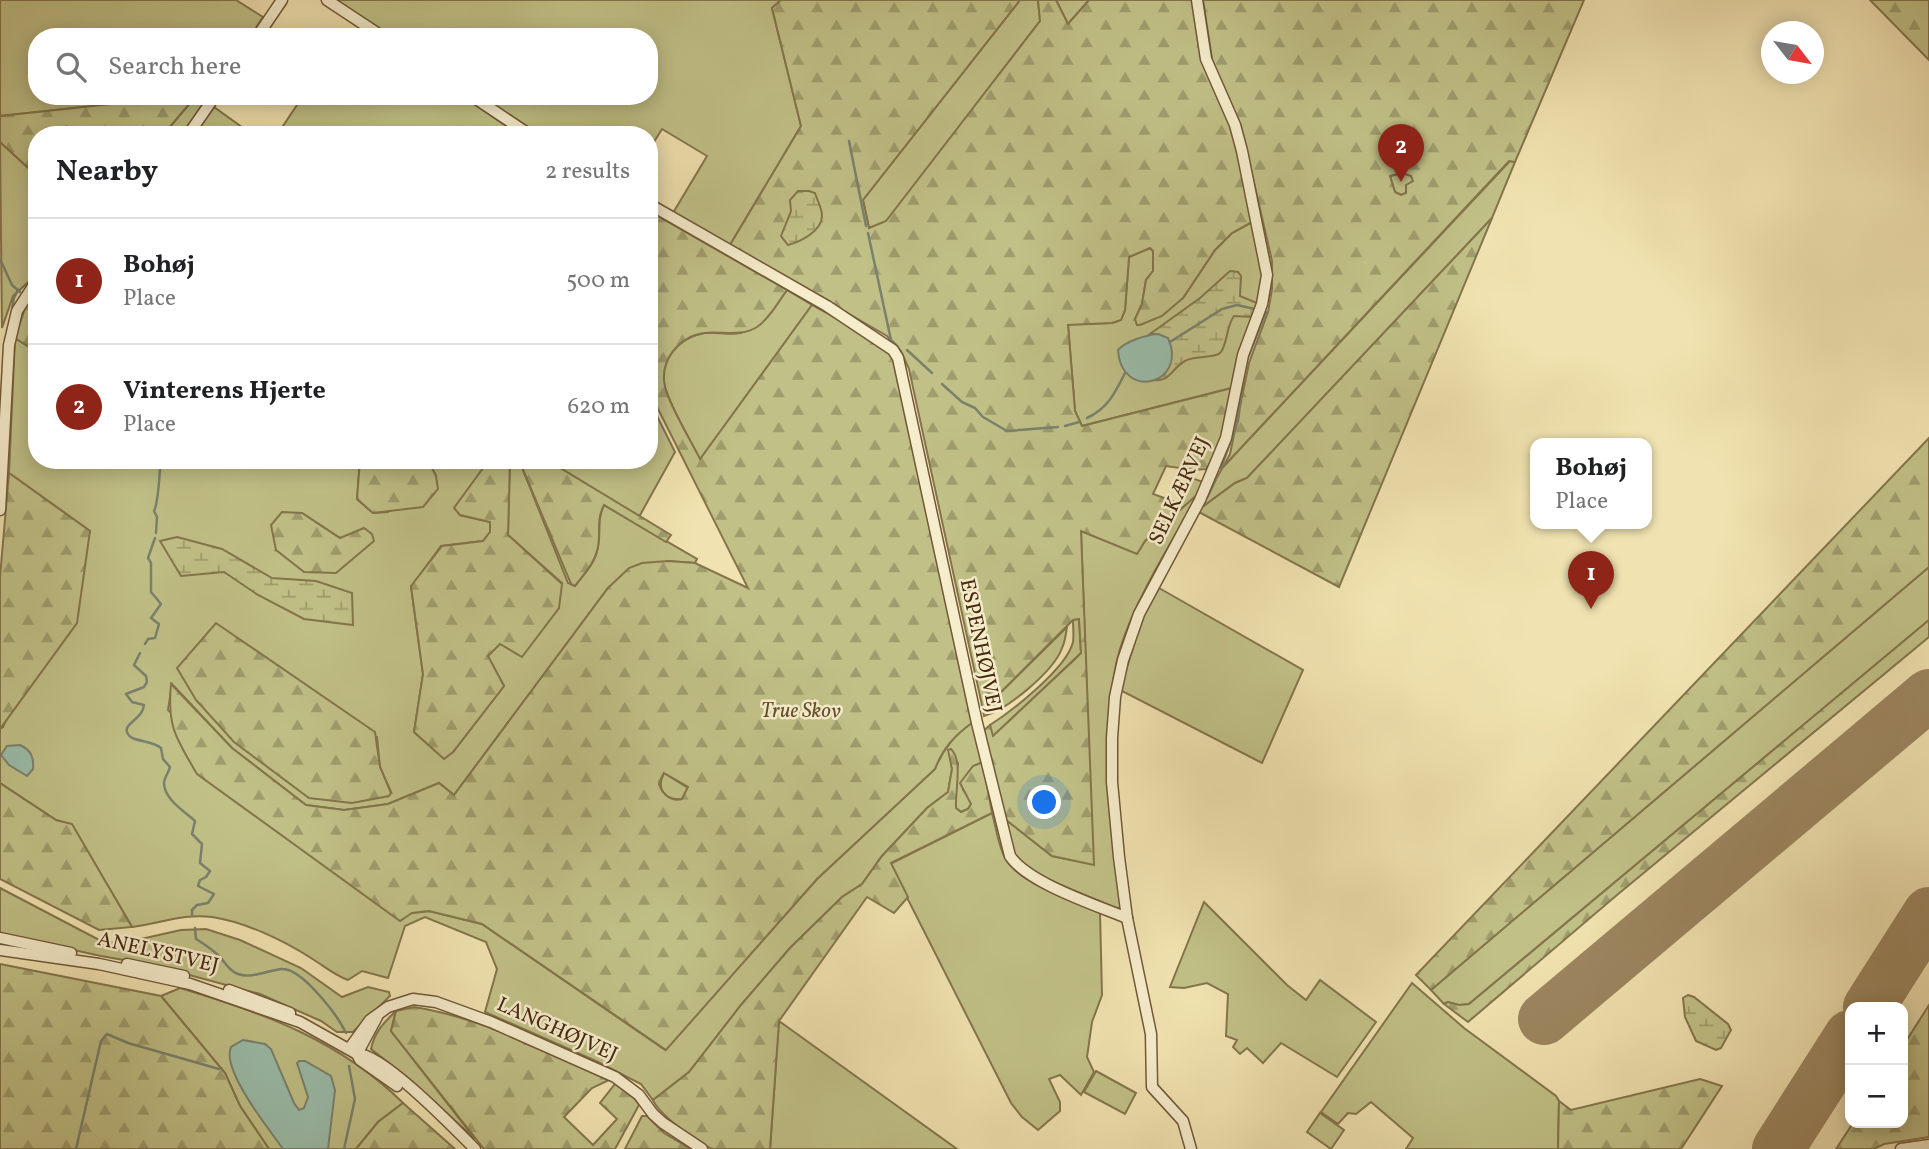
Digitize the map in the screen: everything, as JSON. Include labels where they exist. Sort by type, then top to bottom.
[{"type":"street","points":[[263,28],[282,0]]},
{"type":"street","points":[[327,0],[369,28]]},
{"type":"street","name":"SELKÆRVEJ","points":[[1127,918],[1114,795],[1112,738],[1115,697],[1123,660],[1139,614],[1200,500],[1217,460],[1231,418],[1243,355],[1262,304],[1268,275],[1235,125],[1206,59],[1197,0]]},
{"type":"street","points":[[194,126],[209,105]]},
{"type":"street","points":[[485,105],[517,126]]},
{"type":"street","name":"ESPENHØJVEJ","points":[[658,209],[827,306],[885,342],[893,350],[898,358],[977,723],[1010,856],[1020,868],[1037,879],[1127,918]]},
{"type":"street","points":[[0,510],[9,345],[17,311],[28,294]]},
{"type":"street","points":[[1127,918],[1151,1034],[1152,1087],[1183,1121],[1191,1149]]},
{"type":"street","name":"ANELYSTVEJ","points":[[0,938],[192,978],[257,1000],[298,1017],[300,1022]]},
{"type":"street","name":"ANELYSTVEJ","points":[[0,950],[99,964],[190,984],[300,1022],[353,1051],[363,1053],[387,1069],[440,1112],[475,1149]]},
{"type":"street","name":"LANGHØJVEJ","points":[[353,1051],[377,1017],[397,1003],[424,999],[492,1022],[615,1076],[639,1095],[663,1123],[702,1149]]},
{"type":"street","points":[[1901,1149],[1929,1145]]},
{"type":"green space","points":[[0,0],[236,0],[263,17],[256,28],[28,28],[28,105],[102,105],[0,116]]},
{"type":"green space","points":[[334,0],[781,0],[772,8],[801,126],[730,245],[673,213],[707,156],[662,129],[658,135],[658,126],[527,126],[493,105],[658,105],[658,28],[376,28]]},
{"type":"green space","points":[[781,0],[1020,0],[863,200],[869,228],[886,221],[1040,21],[1038,0],[1056,0],[1068,24],[1089,0],[1195,0],[1196,16],[1235,143],[1252,222],[1232,233],[1215,250],[1183,298],[1162,316],[1140,325],[1137,325],[1135,319],[1142,304],[1146,280],[1153,271],[1153,251],[1150,248],[1129,257],[1125,310],[1121,320],[1112,323],[1068,325],[1075,411],[1082,426],[1232,388],[1221,441],[1212,461],[1206,469],[1166,466],[1153,494],[1178,503],[1189,477],[1203,482],[1200,492],[1145,541],[1137,554],[1081,531],[1094,865],[1052,856],[1005,819],[984,730],[990,725],[993,736],[1081,653],[1079,619],[1073,620],[983,710],[909,369],[901,351],[887,336],[730,245],[801,126],[772,8]]},
{"type":"green space","points":[[1020,0],[1038,0],[1040,21],[886,222],[869,228],[863,200]]},
{"type":"green space","points":[[1056,0],[1089,0],[1068,24]]},
{"type":"green space","points":[[1203,0],[1584,0],[1515,162],[1509,161],[1223,467],[1230,454],[1249,363],[1268,312],[1272,289],[1272,261],[1241,126],[1213,65]],"holes":[[[1402,173],[1411,176],[1413,181],[1406,185],[1406,193],[1401,195],[1395,192],[1390,176]]]},
{"type":"green space","points":[[1870,0],[1929,0],[1929,60]]},
{"type":"green space","points":[[102,105],[188,105],[171,126],[28,126],[28,168],[0,142],[0,116]]},
{"type":"green space","points":[[188,105],[203,105],[188,126],[171,126]]},
{"type":"green space","points":[[297,105],[475,105],[507,126],[283,126]]},
{"type":"green space","points":[[214,107],[240,126],[200,126]]},
{"type":"green space","points":[[0,142],[28,168],[28,282],[13,296],[2,328]]},
{"type":"green space","points":[[1510,161],[1515,162],[1492,218],[1247,478],[1235,483],[1197,511],[1223,467]]},
{"type":"green space","points":[[1404,173],[1411,176],[1413,181],[1406,193],[1401,195],[1395,192],[1390,176]]},
{"type":"green space","points":[[798,191],[815,193],[822,216],[810,235],[788,245],[781,236],[791,211],[790,200]]},
{"type":"green space","name":"True Skov","points":[[658,216],[787,290],[770,315],[757,327],[738,333],[695,335],[679,345],[668,359],[664,377],[667,395],[700,459],[812,305],[877,343],[894,360],[973,722],[950,742],[935,769],[817,879],[666,1050],[482,924],[429,911],[412,913],[400,921],[197,774],[178,741],[172,722],[171,684],[232,748],[306,805],[344,810],[388,804],[439,783],[454,795],[608,588],[629,568],[642,563],[668,561],[695,563],[748,588],[658,409]],"holes":[[[664,773],[688,787],[682,799],[671,798],[662,791],[659,784]]]},
{"type":"green space","points":[[1492,218],[1339,587],[1197,511],[1235,483],[1247,478]]},
{"type":"green space","points":[[1252,222],[1262,263],[1261,295],[1232,388],[1082,426],[1075,411],[1068,324],[1112,323],[1121,320],[1125,310],[1129,257],[1150,248],[1153,251],[1153,271],[1146,280],[1142,304],[1135,319],[1183,298],[1215,250],[1232,233]]},
{"type":"green space","points":[[1230,271],[1238,272],[1241,276],[1240,296],[1257,303],[1253,317],[1234,316],[1223,348],[1218,354],[1189,359],[1164,379],[1154,380],[1165,374],[1158,334],[1150,334],[1200,298]]},
{"type":"green space","points":[[787,290],[812,305],[700,460],[665,387],[664,368],[667,360],[678,345],[695,336],[704,333],[736,334],[753,327],[774,308]]},
{"type":"green space","points":[[27,302],[28,346],[15,338]]},
{"type":"green space","points":[[15,338],[28,346],[28,469],[359,469],[357,499],[373,513],[388,512],[436,476],[432,469],[483,469],[455,508],[460,515],[490,522],[490,532],[483,541],[441,546],[411,587],[423,674],[414,732],[444,758],[453,752],[504,686],[487,656],[562,583],[508,535],[510,469],[523,469],[568,583],[575,586],[596,556],[604,505],[697,559],[695,563],[668,561],[608,588],[454,795],[439,783],[388,804],[344,810],[306,805],[232,748],[172,684],[168,710],[412,913],[429,911],[482,924],[665,1050],[817,879],[935,769],[950,742],[973,722],[983,762],[968,772],[963,790],[970,798],[971,804],[961,812],[956,808],[958,763],[949,750],[952,769],[948,792],[927,808],[882,856],[862,884],[842,897],[790,948],[689,1072],[653,1100],[641,1084],[485,1012],[497,969],[486,942],[425,917],[405,926],[388,978],[362,971],[348,980],[276,938],[225,919],[192,916],[132,927],[72,825],[56,820],[0,783],[0,729],[90,531],[9,473]],"holes":[[[302,513],[340,538],[276,550]],[[196,700],[377,737],[380,767],[391,792]]]},
{"type":"green space","points":[[658,418],[675,452],[639,517],[562,469],[658,469]]},
{"type":"green space","points":[[1929,438],[1929,567],[1431,990],[1416,975]]},
{"type":"green space","points":[[359,469],[432,469],[436,476],[438,489],[423,507],[373,513],[357,499]]},
{"type":"green space","points":[[482,469],[510,469],[508,535],[562,584],[559,608],[522,657],[500,644],[488,656],[504,686],[453,752],[444,759],[414,732],[423,674],[411,586],[442,546],[483,541],[490,532],[490,522],[460,515],[454,508]]},
{"type":"green space","points":[[523,469],[562,469],[671,535],[666,542],[604,505],[596,556],[575,586],[571,584]]},
{"type":"green space","points":[[9,473],[90,531],[77,623],[0,729],[0,577]]},
{"type":"green space","points":[[1200,492],[1135,609],[1120,649],[1112,685],[1109,739],[1111,793],[1121,905],[1116,908],[1031,873],[1016,855],[1005,819],[1052,856],[1093,864],[1081,531],[1137,553],[1145,541]]},
{"type":"green space","points":[[282,512],[302,513],[340,538],[364,528],[372,534],[374,541],[336,573],[304,572],[276,550],[271,525]]},
{"type":"green space","points":[[177,537],[222,549],[272,578],[316,581],[352,593],[353,625],[304,619],[258,595],[224,572],[181,576],[160,541]]},
{"type":"green space","points":[[1929,567],[1929,620],[1469,1004],[1444,1004],[1431,990]]},
{"type":"green space","points":[[1159,588],[1303,670],[1262,763],[1120,690],[1143,615]]},
{"type":"green space","points":[[1079,618],[1081,653],[992,737],[990,725],[1024,699],[1061,664],[1073,642],[1073,620]]},
{"type":"green space","points":[[1929,620],[1929,637],[1468,1022],[1444,1004],[1469,1004]]},
{"type":"green space","points":[[216,623],[375,732],[380,767],[391,793],[389,796],[352,803],[309,798],[234,742],[196,700],[177,668]]},
{"type":"green space","points":[[1067,627],[1064,643],[1057,657],[1040,678],[1017,698],[984,716],[983,710]]},
{"type":"green space","points":[[951,749],[958,768],[956,808],[961,812],[971,804],[960,783],[973,766],[983,762],[992,813],[891,863],[908,897],[894,913],[867,897],[779,1021],[770,1149],[713,1149],[698,1141],[670,1120],[653,1100],[689,1072],[790,948],[842,897],[862,884],[882,856],[927,808],[948,792],[952,769],[948,750]]},
{"type":"green space","points":[[664,773],[688,788],[682,799],[670,798],[663,792],[661,784]]},
{"type":"green space","points":[[0,783],[56,820],[72,824],[132,927],[99,930],[0,879]]},
{"type":"green space","points":[[992,813],[1001,849],[1013,869],[1049,891],[1100,912],[1102,995],[1092,1022],[1087,1057],[1094,1072],[1081,1095],[1060,1075],[1049,1079],[1060,1102],[1060,1111],[1038,1130],[1022,1117],[1011,1103],[890,864]]},
{"type":"green space","points":[[0,888],[103,942],[123,943],[181,930],[206,929],[240,940],[301,968],[342,997],[368,987],[389,992],[390,996],[353,1032],[337,1032],[321,1021],[260,994],[152,965],[0,934]]},
{"type":"green space","points":[[1204,902],[1287,985],[1306,1000],[1320,980],[1376,1022],[1337,1077],[1281,1043],[1263,1063],[1247,1048],[1240,1054],[1233,1047],[1237,1040],[1226,1036],[1228,994],[1207,983],[1184,988],[1170,987]]},
{"type":"green space","points":[[0,964],[161,996],[225,1073],[240,1106],[269,1149],[0,1149]]},
{"type":"green space","points":[[1412,983],[1464,1028],[1556,1096],[1559,1101],[1558,1149],[1406,1149],[1413,1138],[1371,1102],[1356,1114],[1348,1113],[1338,1124],[1321,1112]]},
{"type":"green space","points":[[180,988],[241,1007],[299,1031],[354,1062],[403,1103],[378,1122],[356,1149],[269,1149],[240,1106],[225,1073],[161,996]]},
{"type":"green space","points":[[1688,995],[1728,1024],[1731,1030],[1721,1048],[1716,1050],[1696,1041],[1685,1017],[1683,998]]},
{"type":"green space","points":[[1929,1005],[1929,1137],[1884,1144],[1874,1149],[1836,1149],[1850,1128],[1908,1128],[1908,1038]]},
{"type":"green space","points":[[414,1007],[465,1019],[538,1047],[609,1080],[592,1088],[564,1117],[593,1145],[617,1119],[600,1103],[615,1084],[630,1092],[639,1105],[615,1149],[484,1149],[391,1031],[396,1011]]},
{"type":"green space","points":[[396,1011],[391,1031],[475,1139],[413,1082],[371,1049],[380,1028]]},
{"type":"green space","points":[[779,1021],[957,1149],[770,1149]]},
{"type":"green space","points":[[1096,1071],[1136,1093],[1125,1114],[1084,1092]]},
{"type":"green space","points":[[1700,1079],[1722,1086],[1681,1149],[1558,1149],[1559,1101],[1571,1110]]},
{"type":"green space","points":[[403,1103],[455,1149],[356,1149],[378,1122]]},
{"type":"green space","points":[[1320,1113],[1344,1130],[1331,1149],[1307,1132]]},
{"type":"green space","points":[[642,1116],[647,1116],[664,1133],[691,1149],[625,1149]]},
{"type":"shaded area","points":[[1158,334],[1168,338],[1172,354],[1169,367],[1162,376],[1152,381],[1130,377],[1122,366],[1118,350],[1136,339]]},
{"type":"shaded area","points":[[20,745],[27,749],[32,757],[33,769],[27,776],[9,765],[1,755],[7,746]]},
{"type":"shaded area","points":[[243,1040],[265,1044],[271,1049],[299,1110],[304,1108],[308,1097],[297,1063],[305,1061],[331,1076],[335,1090],[328,1149],[283,1149],[248,1099],[233,1070],[231,1047]]},
{"type":"waterway","points":[[849,141],[866,226]]},
{"type":"waterway","points":[[868,233],[891,340],[898,347]]},
{"type":"waterway","points":[[0,259],[12,285],[20,292]]},
{"type":"waterway","points":[[12,309],[18,290]]},
{"type":"waterway","points":[[1170,342],[1222,309],[1237,305],[1255,309]]},
{"type":"waterway","points":[[1247,360],[1266,312]]},
{"type":"waterway","points":[[907,350],[932,373]]},
{"type":"waterway","points":[[1087,418],[1106,405],[1125,373]]},
{"type":"waterway","points":[[1221,468],[1238,421],[1243,380]]},
{"type":"waterway","points":[[942,384],[962,402],[1007,431],[1058,427]]},
{"type":"waterway","points":[[1065,426],[1079,422]]},
{"type":"waterway","points":[[156,533],[157,517],[154,511],[160,469]]},
{"type":"waterway","points":[[1207,498],[1216,479]]},
{"type":"waterway","points":[[145,644],[148,639],[155,638],[159,624],[151,618],[161,604],[151,592],[151,563],[148,558],[155,538]]},
{"type":"waterway","points":[[140,653],[134,665],[146,676],[147,682],[144,687],[126,694],[132,702],[144,705],[140,714],[128,726],[127,732],[132,738],[161,748],[163,759],[170,767],[164,783],[167,794],[195,821],[192,834],[202,844],[200,863],[210,871],[200,880],[198,886],[214,894],[208,903],[197,905],[192,910],[192,916]]},
{"type":"waterway","points":[[195,928],[196,939],[216,953],[235,973],[249,975],[282,969],[299,976],[328,1005],[346,1033]]},
{"type":"waterway","points":[[76,1149],[101,1041],[107,1034],[128,1043],[219,1069]]},
{"type":"waterway","points":[[344,1149],[355,1099],[349,1066]]},
{"type":"runway","points":[[1544,1019],[1929,695]]},
{"type":"runway","points":[[1872,1002],[1929,913]]},
{"type":"runway","points":[[1778,1149],[1845,1044]]},
{"type":"place","name":"Vinterens Hjerte","points":[[1401,182]]},
{"type":"place","name":"Bohøj","points":[[1591,609]]}]
